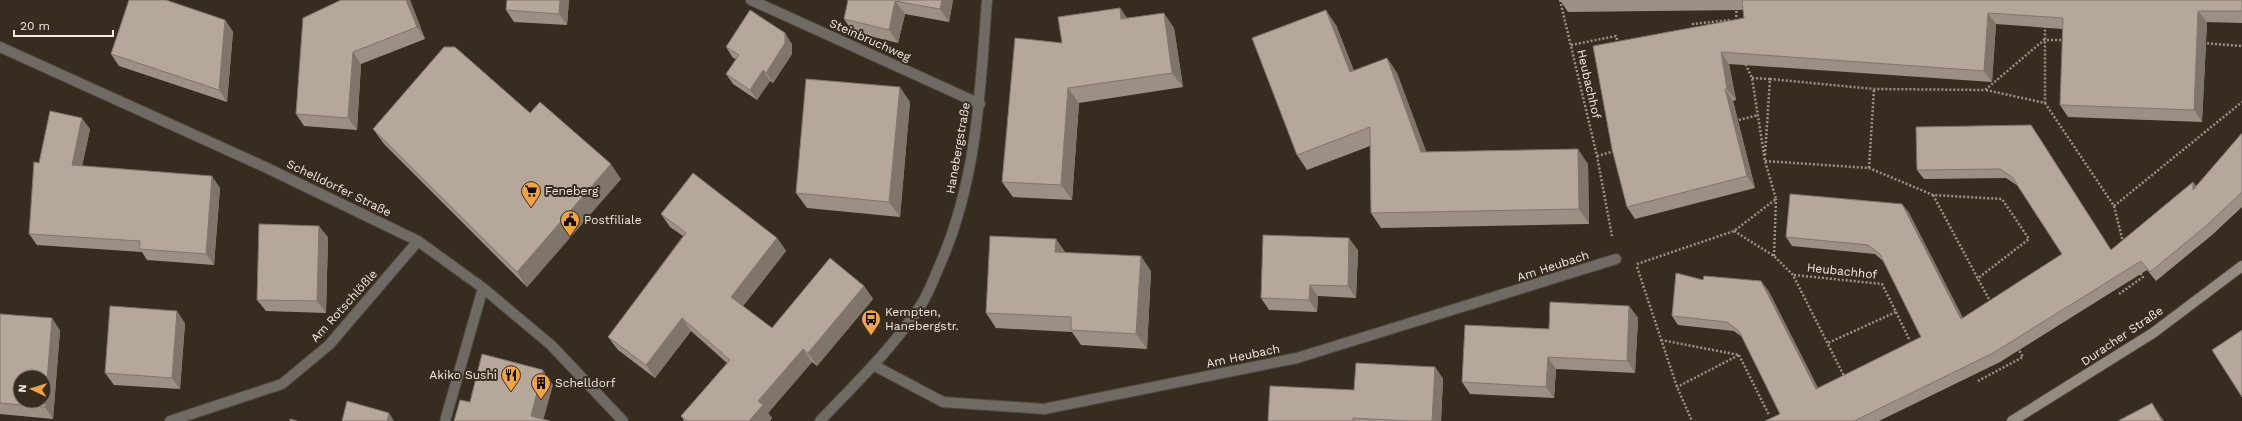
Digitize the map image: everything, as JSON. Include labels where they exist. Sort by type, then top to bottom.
[{"type":"main road","name":"Duracher Straße","points":[[2012,421],[2040,406],[2153,333],[2242,266]]},
{"type":"street","name":"Steinbruchweg","points":[[751,0],[980,104]]},
{"type":"street","name":"Hanebergstraße","points":[[820,421],[894,343],[922,303],[952,237],[969,178],[980,104],[990,0]]},
{"type":"street","name":"Schelldorfer Straße","points":[[0,47],[265,167],[418,241],[483,288],[551,345],[623,421]]},
{"type":"street","name":"Am Rotschlößle","points":[[170,421],[282,384],[329,345],[418,241]]},
{"type":"street","name":"Am Heubach","points":[[873,366],[943,402],[1044,409],[1297,358],[1616,259]]},
{"type":"street","points":[[445,421],[483,288]]},
{"type":"path","points":[[1560,0],[1571,45]]},
{"type":"path","points":[[1736,0],[1736,24]]},
{"type":"path","points":[[1695,34],[1693,24],[1736,20]]},
{"type":"path","points":[[2045,21],[2045,103],[2114,206],[2122,241],[2126,247]]},
{"type":"path","name":"Heubachhof","points":[[1616,259],[1596,156],[1571,45],[1616,36],[1619,48]]},
{"type":"path","points":[[1985,90],[2044,40],[2067,40]]},
{"type":"path","points":[[2197,43],[2242,46]]},
{"type":"path","points":[[1743,60],[1752,78],[1765,161],[1776,199],[1774,256]]},
{"type":"path","points":[[1752,78],[1874,89],[1985,90],[2045,103]]},
{"type":"path","points":[[1765,161],[1770,79]]},
{"type":"path","points":[[1869,168],[1874,89]]},
{"type":"path","points":[[2114,206],[2242,102]]},
{"type":"path","points":[[1728,122],[1758,115]]},
{"type":"path","points":[[1596,156],[1620,150]]},
{"type":"path","points":[[1765,161],[1869,168],[1933,195],[2002,199],[2029,239],[1977,279]]},
{"type":"path","points":[[1933,195],[1992,305]]},
{"type":"path","points":[[1616,259],[1636,264],[1734,231],[1776,199]]},
{"type":"path","name":"Heubachhof","points":[[1734,231],[1774,256],[1793,275],[1845,379]]},
{"type":"path","points":[[1636,264],[1677,388],[1692,421]]},
{"type":"path","points":[[2119,294],[2143,277],[2136,265]]},
{"type":"path","name":"Heubachhof","points":[[1793,275],[1882,284],[1910,341]]},
{"type":"path","points":[[1828,343],[1896,312]]},
{"type":"path","points":[[1661,340],[1739,355]]},
{"type":"path","points":[[1978,381],[2023,357],[2016,344]]},
{"type":"path","points":[[1677,388],[1739,355]]},
{"type":"path","points":[[1739,355],[1769,415]]},
{"type":"building","points":[[129,0],[166,0],[225,20],[219,90],[111,54]]},
{"type":"building","points":[[341,0],[406,0],[417,27],[353,52],[348,118],[296,114],[303,18]]},
{"type":"building","points":[[507,0],[560,0],[559,14],[506,10]]},
{"type":"building","points":[[848,0],[942,0],[940,9],[895,1],[889,30],[844,19]]},
{"type":"building","points":[[1742,0],[2242,0],[2242,11],[2198,11],[2194,110],[2060,105],[2063,18],[1988,13],[1984,71],[1721,52],[1727,89],[1725,89],[1747,176],[1627,207],[1612,149],[1593,46],[1744,18]]},
{"type":"building","points":[[1120,8],[1121,19],[1164,13],[1172,73],[1068,88],[1061,185],[1002,182],[1015,38],[1062,43],[1058,17]]},
{"type":"building","points":[[750,10],[785,33],[785,43],[766,73],[763,70],[750,90],[726,74],[739,55],[726,47]]},
{"type":"building","points":[[1326,10],[1350,72],[1387,58],[1421,152],[1578,149],[1579,209],[1371,213],[1370,127],[1297,155],[1252,38]]},
{"type":"building","points":[[444,47],[455,47],[530,113],[540,102],[611,164],[517,272],[373,129]]},
{"type":"building","points":[[806,79],[900,87],[889,202],[796,193]]},
{"type":"building","points":[[50,111],[82,118],[72,165],[212,176],[206,254],[139,249],[140,241],[29,234],[34,162],[39,163]]},
{"type":"building","points":[[2031,125],[2111,250],[2193,182],[2193,190],[2242,133],[2242,192],[2206,226],[2150,272],[2141,261],[1993,353],[1854,421],[1765,421],[1780,414],[1739,331],[1727,322],[1672,316],[1676,273],[1703,280],[1704,276],[1761,281],[1816,389],[1921,337],[1880,254],[1868,245],[1786,237],[1790,194],[1902,204],[1961,319],[2062,254],[2012,177],[2000,169],[1917,170],[1916,127]]},
{"type":"building","points":[[693,173],[777,238],[731,297],[772,328],[830,258],[864,286],[808,353],[803,349],[758,401],[763,405],[749,421],[687,421],[681,416],[730,360],[682,318],[646,365],[608,337],[686,233],[661,214]]},
{"type":"building","points":[[259,224],[319,226],[317,301],[257,300]]},
{"type":"building","points":[[1263,235],[1349,238],[1348,286],[1310,285],[1309,300],[1261,298]]},
{"type":"building","points":[[990,236],[1056,239],[1055,252],[1141,256],[1136,334],[1071,330],[1071,317],[986,313]]},
{"type":"building","points":[[1550,302],[1629,306],[1627,361],[1548,357],[1546,387],[1462,382],[1465,325],[1549,329]]},
{"type":"building","points":[[110,306],[177,311],[172,378],[105,373]]},
{"type":"building","points":[[0,314],[52,318],[48,369],[12,369],[12,404],[0,403]]},
{"type":"building","points":[[2242,330],[2242,397],[2212,350]]},
{"type":"building","points":[[482,354],[543,370],[531,416],[550,421],[454,421],[460,400],[470,402]]},
{"type":"building","points":[[1356,363],[1435,367],[1432,421],[1353,418],[1353,421],[1268,421],[1270,386],[1354,390]]},
{"type":"building","points":[[347,401],[389,413],[387,421],[342,421]]},
{"type":"building","points":[[2152,403],[2162,421],[2118,421]]},
{"type":"place","name":"Feneberg","points":[[531,208]]},
{"type":"place","name":"Postfiliale","points":[[570,237]]},
{"type":"place","name":"Kempten, Hanebergstr.","points":[[871,336]]},
{"type":"place","name":"Akiko Sushi","points":[[511,392]]},
{"type":"place","name":"Schelldorf","points":[[541,400]]}]
